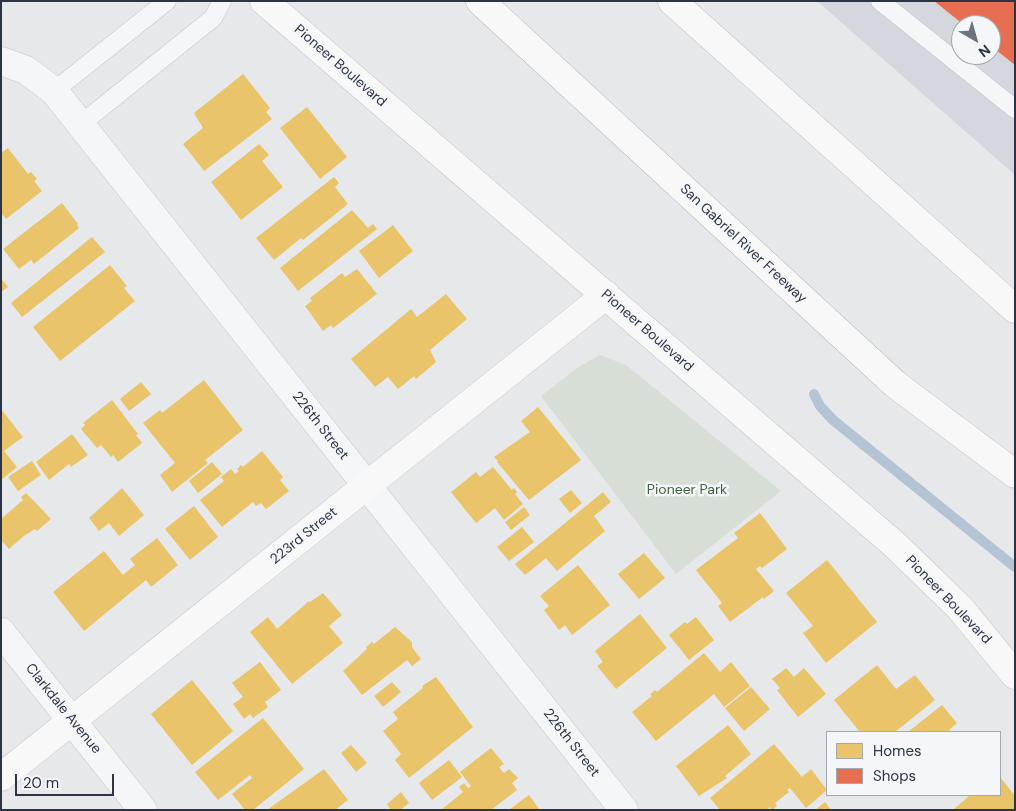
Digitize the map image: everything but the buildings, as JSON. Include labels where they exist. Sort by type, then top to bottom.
[{"type":"main road","name":"Pioneer Boulevard","points":[[264,1],[606,295],[791,458],[895,545],[960,608],[1015,675]]},
{"type":"main road","name":"San Gabriel River Freeway","points":[[480,1],[894,384],[1015,474]]},
{"type":"main road","points":[[672,1],[1015,309]]},
{"type":"main road","name":"223rd Street","points":[[1,777],[606,295]]},
{"type":"street","name":"226th Street","points":[[1,61],[26,70],[54,91],[624,810]]},
{"type":"street","name":"Clarkdale Avenue","points":[[1,632],[143,810]]},
{"type":"lane","points":[[54,91],[167,1]]},
{"type":"lane","points":[[81,124],[213,18],[222,1]]},
{"type":"lane","points":[[880,1],[1015,109]]},
{"type":"shaded area","points":[[817,1],[1015,1],[1015,175]]},
{"type":"green space","name":"Pioneer Park","points":[[600,355],[626,365],[781,491],[676,574],[541,396],[577,368]]},
{"type":"waterway","points":[[814,394],[820,406],[833,420],[1015,567]]}]
